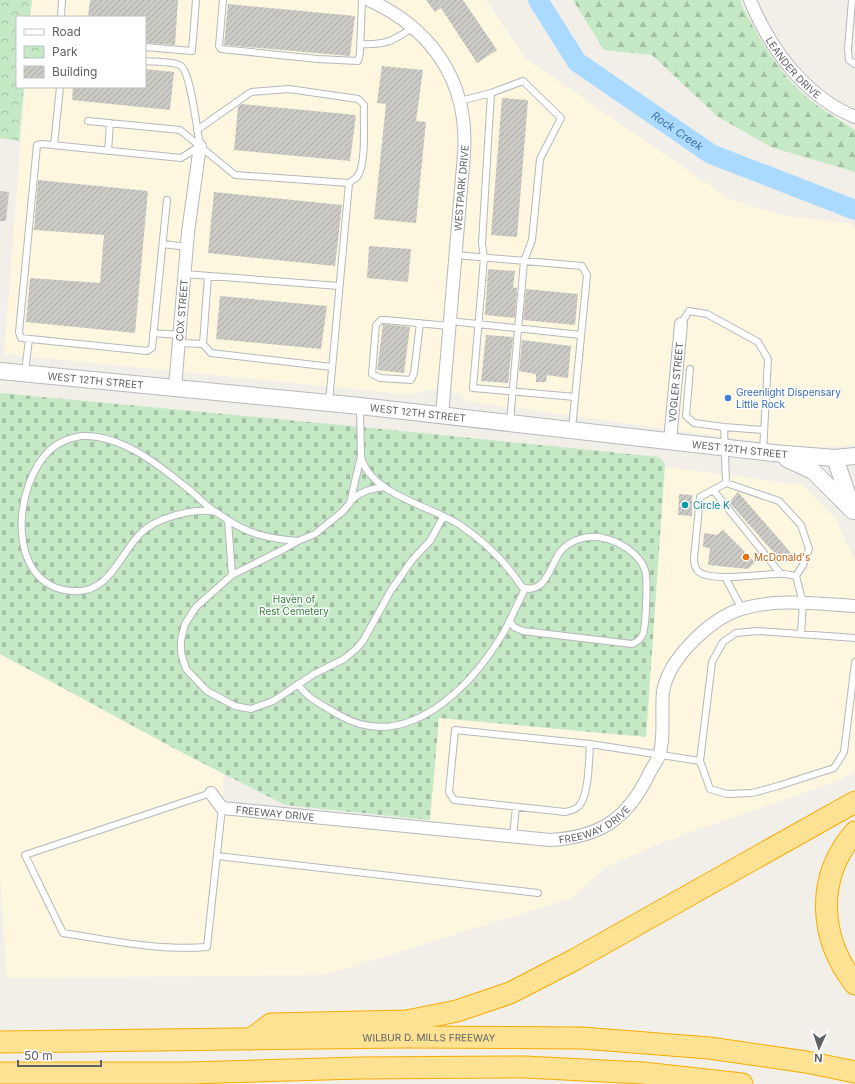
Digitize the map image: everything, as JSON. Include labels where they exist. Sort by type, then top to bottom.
[{"type":"highway","points":[[251,1039],[271,1024],[407,1021],[458,1011],[510,993],[574,960],[855,802]]},
{"type":"highway","points":[[855,832],[840,853],[833,872],[827,891],[826,914],[831,940],[841,963],[855,984]]},
{"type":"highway","name":"WILBUR D. MILLS FREEWAY","points":[[0,1042],[251,1039],[582,1038],[709,1048],[806,1062],[855,1072]]},
{"type":"highway","points":[[0,1073],[525,1067],[620,1071],[742,1084]]},
{"type":"highway","points":[[684,1078],[708,1084]]},
{"type":"main road","name":"WEST 12TH STREET","points":[[0,371],[360,406],[768,452],[835,458],[855,456]]},
{"type":"main road","points":[[768,452],[813,471],[854,509]]},
{"type":"main road","points":[[835,458],[854,509]]},
{"type":"street","name":"WESTPARK DRIVE","points":[[369,0],[397,15],[437,51],[448,70],[460,100],[464,120],[465,136],[442,415]]},
{"type":"street","name":"LEANDER DRIVE","points":[[750,0],[768,36],[787,64],[803,83],[838,110],[855,117]]},
{"type":"street","name":"COX STREET","points":[[175,388],[188,232],[200,146]]},
{"type":"street","name":"VOGLER STREET","points":[[670,441],[681,324]]},
{"type":"street","name":"FREEWAY DRIVE","points":[[211,793],[222,808],[550,840],[567,839],[598,830],[613,821],[634,802],[660,755],[663,692],[668,675],[689,645],[703,632],[731,612],[770,603],[855,606]]},
{"type":"lane","points":[[61,16],[62,0]]},
{"type":"lane","points":[[146,47],[192,51],[196,0]]},
{"type":"lane","points":[[223,0],[219,46],[221,49],[318,59],[358,61],[362,0]]},
{"type":"lane","points":[[852,0],[848,49],[849,60],[855,64]]},
{"type":"lane","points":[[360,44],[379,45],[396,39],[412,28]]},
{"type":"lane","points":[[146,61],[182,66],[187,78],[200,146]]},
{"type":"lane","points":[[460,100],[491,94],[523,81],[561,118],[540,159],[532,240],[524,261],[510,422]]},
{"type":"lane","points":[[54,145],[60,88]]},
{"type":"lane","points":[[88,121],[180,130],[235,175],[349,183],[357,177],[361,166],[363,151],[364,104],[358,99],[289,89],[251,92],[197,130]]},
{"type":"lane","points":[[491,94],[482,243],[484,258],[473,388],[575,397]]},
{"type":"lane","points":[[108,150],[110,123]]},
{"type":"lane","points":[[167,200],[152,348],[147,351],[21,338],[19,332],[37,146],[54,145],[181,158],[200,146]]},
{"type":"lane","points":[[328,403],[349,183]]},
{"type":"lane","points":[[163,244],[187,247]]},
{"type":"lane","points":[[455,255],[582,266],[587,275],[572,430]]},
{"type":"lane","points":[[184,274],[339,286]]},
{"type":"lane","points":[[203,344],[208,276]]},
{"type":"lane","points":[[681,324],[689,311],[708,314],[758,342],[768,359],[764,430],[768,452]]},
{"type":"lane","points":[[420,323],[414,373],[411,380],[380,378],[372,374],[376,325],[378,322],[385,320],[420,323],[478,324],[581,335]]},
{"type":"lane","points":[[153,333],[203,344],[211,353],[332,367]]},
{"type":"lane","points":[[25,374],[29,338]]},
{"type":"lane","points":[[690,369],[686,416],[694,423],[764,430]]},
{"type":"lane","points":[[350,503],[361,456],[360,406]]},
{"type":"lane","points":[[724,427],[726,484]]},
{"type":"lane","points":[[216,512],[195,510],[154,524],[139,535],[110,576],[101,584],[82,591],[62,590],[39,576],[31,566],[24,549],[22,538],[23,509],[26,493],[37,468],[51,448],[66,440],[81,436],[93,436],[106,438],[127,446],[176,479],[216,512],[251,533],[273,539],[298,541]]},
{"type":"lane","points":[[361,456],[366,469],[384,487],[458,524],[479,538],[504,562],[525,589]]},
{"type":"lane","points":[[796,576],[780,573],[725,577],[706,575],[699,572],[695,566],[694,558],[700,496],[726,484],[779,501],[801,525],[809,549],[803,565],[796,576],[803,603],[801,634]]},
{"type":"lane","points":[[384,487],[361,493],[342,512],[315,534],[298,541],[232,575],[196,607],[185,624],[181,640],[181,653],[186,669],[213,694],[235,706],[258,708],[273,701],[298,684],[344,659],[356,650],[363,641],[390,592],[412,560],[430,541],[443,517]]},
{"type":"lane","points":[[712,490],[780,573]]},
{"type":"lane","points":[[228,520],[232,575]]},
{"type":"lane","points":[[509,621],[514,627],[523,632],[632,644],[641,638],[644,632],[646,571],[638,558],[627,548],[608,539],[585,537],[572,542],[560,552],[543,584],[539,587],[525,589]]},
{"type":"lane","points":[[725,577],[742,609]]},
{"type":"lane","points":[[298,684],[310,697],[347,720],[379,726],[404,723],[418,719],[433,710],[463,687],[481,665],[509,621],[525,589]]},
{"type":"lane","points":[[855,638],[757,631],[736,633],[723,642],[712,662],[700,761],[710,788],[727,794],[752,793],[834,768],[844,752],[855,662]]},
{"type":"lane","points":[[590,744],[585,794],[579,806],[574,810],[565,812],[454,800],[450,792],[455,730],[590,744],[700,761]]},
{"type":"lane","points":[[211,793],[25,855],[63,932],[136,944],[194,948],[207,947],[222,808]]},
{"type":"lane","points":[[513,836],[516,806]]},
{"type":"lane","points":[[217,856],[538,893]]},
{"type":"shaded area","points":[[32,0],[486,0],[525,58],[731,200],[785,216],[849,223],[855,227],[855,445],[822,447],[794,446],[466,401],[460,393],[428,389],[413,395],[4,354],[25,88],[146,88],[146,16],[30,16]]},
{"type":"shaded area","points":[[665,467],[803,485],[835,518],[855,560],[855,772],[840,780],[666,841],[606,867],[572,898],[325,975],[7,978],[0,880],[0,654],[224,774],[222,808],[429,828],[438,718],[646,737]]},
{"type":"green space","points":[[0,0],[32,0],[30,16],[16,16],[16,88],[24,88],[19,141],[0,138]]},
{"type":"green space","points":[[573,0],[741,0],[741,4],[759,36],[787,77],[809,99],[855,130],[855,172],[771,147],[718,117],[652,55],[604,50]]},
{"type":"green space","name":"Haven of Rest Cemetery","points":[[0,393],[659,457],[665,464],[646,737],[439,718],[430,820],[285,805],[179,751],[0,654]]},
{"type":"building","points":[[90,0],[178,0],[175,45],[146,43],[146,16],[88,16]]},
{"type":"building","points":[[426,0],[463,0],[497,50],[477,63],[441,8],[435,12]]},
{"type":"building","points":[[228,4],[355,16],[350,56],[224,45]]},
{"type":"building","points":[[382,66],[423,70],[416,121],[426,122],[416,223],[374,219],[386,104],[377,103]]},
{"type":"building","points":[[146,69],[174,72],[170,110],[72,100],[73,88],[146,88]]},
{"type":"building","points":[[502,98],[528,100],[517,237],[491,235]]},
{"type":"building","points":[[241,104],[356,115],[350,161],[234,150],[238,107]]},
{"type":"building","points":[[38,180],[148,191],[135,333],[26,322],[30,278],[100,283],[104,235],[34,230]]},
{"type":"building","points":[[0,191],[9,192],[6,221],[0,221]]},
{"type":"building","points":[[214,192],[342,205],[335,266],[208,253]]},
{"type":"building","points":[[369,246],[411,249],[408,282],[367,278]]},
{"type":"building","points":[[488,269],[515,271],[513,287],[517,288],[515,318],[485,315]]},
{"type":"building","points":[[526,289],[578,294],[575,325],[523,320]]},
{"type":"building","points":[[220,296],[327,306],[321,349],[216,339]]},
{"type":"building","points":[[383,324],[410,327],[404,373],[377,370]]},
{"type":"building","points":[[486,335],[513,337],[508,383],[481,381]]},
{"type":"building","points":[[522,340],[571,346],[568,378],[547,375],[546,382],[536,382],[536,374],[519,371]]},
{"type":"building","name":"Circle K","points":[[738,492],[791,553],[782,562],[729,502]]},
{"type":"building","name":"Circle K","points":[[679,494],[692,495],[692,516],[678,515]]},
{"type":"building","name":"Circle K","points":[[723,530],[755,562],[748,569],[708,565],[710,548],[703,547],[704,533],[717,535]]},
{"type":"waterway","name":"Rock Creek","points":[[538,0],[577,62],[711,154],[855,210]]},
{"type":"place","name":"Greenlight Dispensary Little Rock","points":[[728,398]]},
{"type":"place","name":"Circle K","points":[[685,505]]},
{"type":"place","name":"McDonald's","points":[[746,557]]}]
